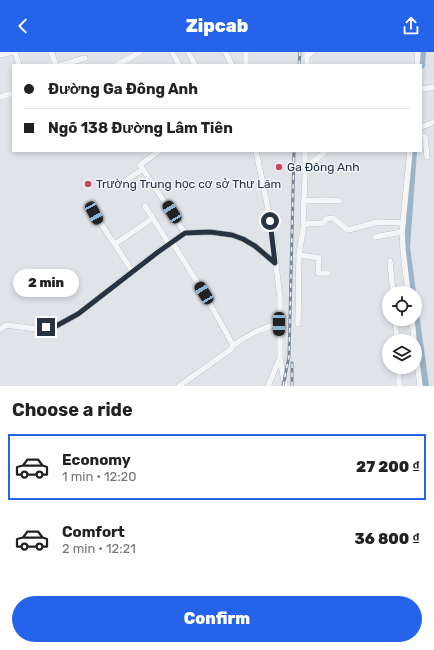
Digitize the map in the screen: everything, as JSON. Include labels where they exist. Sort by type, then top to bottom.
[{"type":"street","points":[[0,55],[14,52],[20,64]]},
{"type":"street","points":[[51,52],[56,64]]},
{"type":"street","points":[[119,64],[140,52]]},
{"type":"street","points":[[172,52],[178,64]]},
{"type":"street","points":[[188,52],[194,64]]},
{"type":"street","points":[[225,52],[231,64]]},
{"type":"street","points":[[246,52],[246,64]]},
{"type":"street","points":[[306,64],[307,54],[314,52]]},
{"type":"street","points":[[417,64],[418,52]]},
{"type":"street","points":[[64,64],[85,58]]},
{"type":"street","points":[[423,89],[434,87]]},
{"type":"street","points":[[0,97],[12,93]]},
{"type":"street","points":[[422,127],[434,122]]},
{"type":"street","points":[[422,136],[425,137],[427,157]]},
{"type":"street","points":[[158,152],[140,165],[185,233]]},
{"type":"street","points":[[256,152],[271,224],[280,298],[280,359],[285,386]]},
{"type":"street","points":[[298,324],[299,255],[304,224],[305,152]]},
{"type":"street","points":[[305,168],[324,152]]},
{"type":"street","points":[[407,286],[402,232],[410,152]]},
{"type":"street","points":[[120,185],[143,169]]},
{"type":"street","points":[[304,201],[340,201]]},
{"type":"street","points":[[145,206],[204,293],[233,345]]},
{"type":"street","points":[[94,213],[133,272]]},
{"type":"street","points":[[115,244],[153,218]]},
{"type":"street","points":[[304,224],[324,222],[326,219],[333,218],[348,230],[378,222],[403,223]]},
{"type":"street","points":[[0,330],[6,325],[37,328],[56,326],[78,314],[185,233],[210,232],[232,235],[255,246],[275,263]]},
{"type":"street","points":[[375,237],[402,232]]},
{"type":"street","points":[[299,255],[319,258],[318,273],[328,273]]},
{"type":"street","points":[[390,261],[392,286]]},
{"type":"street","points":[[179,386],[230,350],[233,345],[259,330],[279,324]]},
{"type":"street","points":[[268,386],[280,359]]},
{"type":"street","points":[[399,374],[399,386]]},
{"type":"street","points":[[418,374],[420,386]]},
{"type":"waterway","points":[[421,64],[422,52]]},
{"type":"waterway","points":[[411,286],[406,247],[413,152]]},
{"type":"waterway","points":[[417,326],[425,386]]},
{"type":"railway","points":[[299,64],[300,52]]},
{"type":"railway","points":[[283,386],[289,356],[294,152]]},
{"type":"railway","points":[[292,363],[292,386]]},
{"type":"place","name":"Ga Đông Anh","points":[[279,167]]},
{"type":"place","name":"Trường Trung học cơ sở Thư Lâm","points":[[88,184]]},
{"type":"route","points":[[46,327],[56,326],[78,314],[185,233],[210,232],[232,235],[255,246],[275,263],[270,221]]}]
